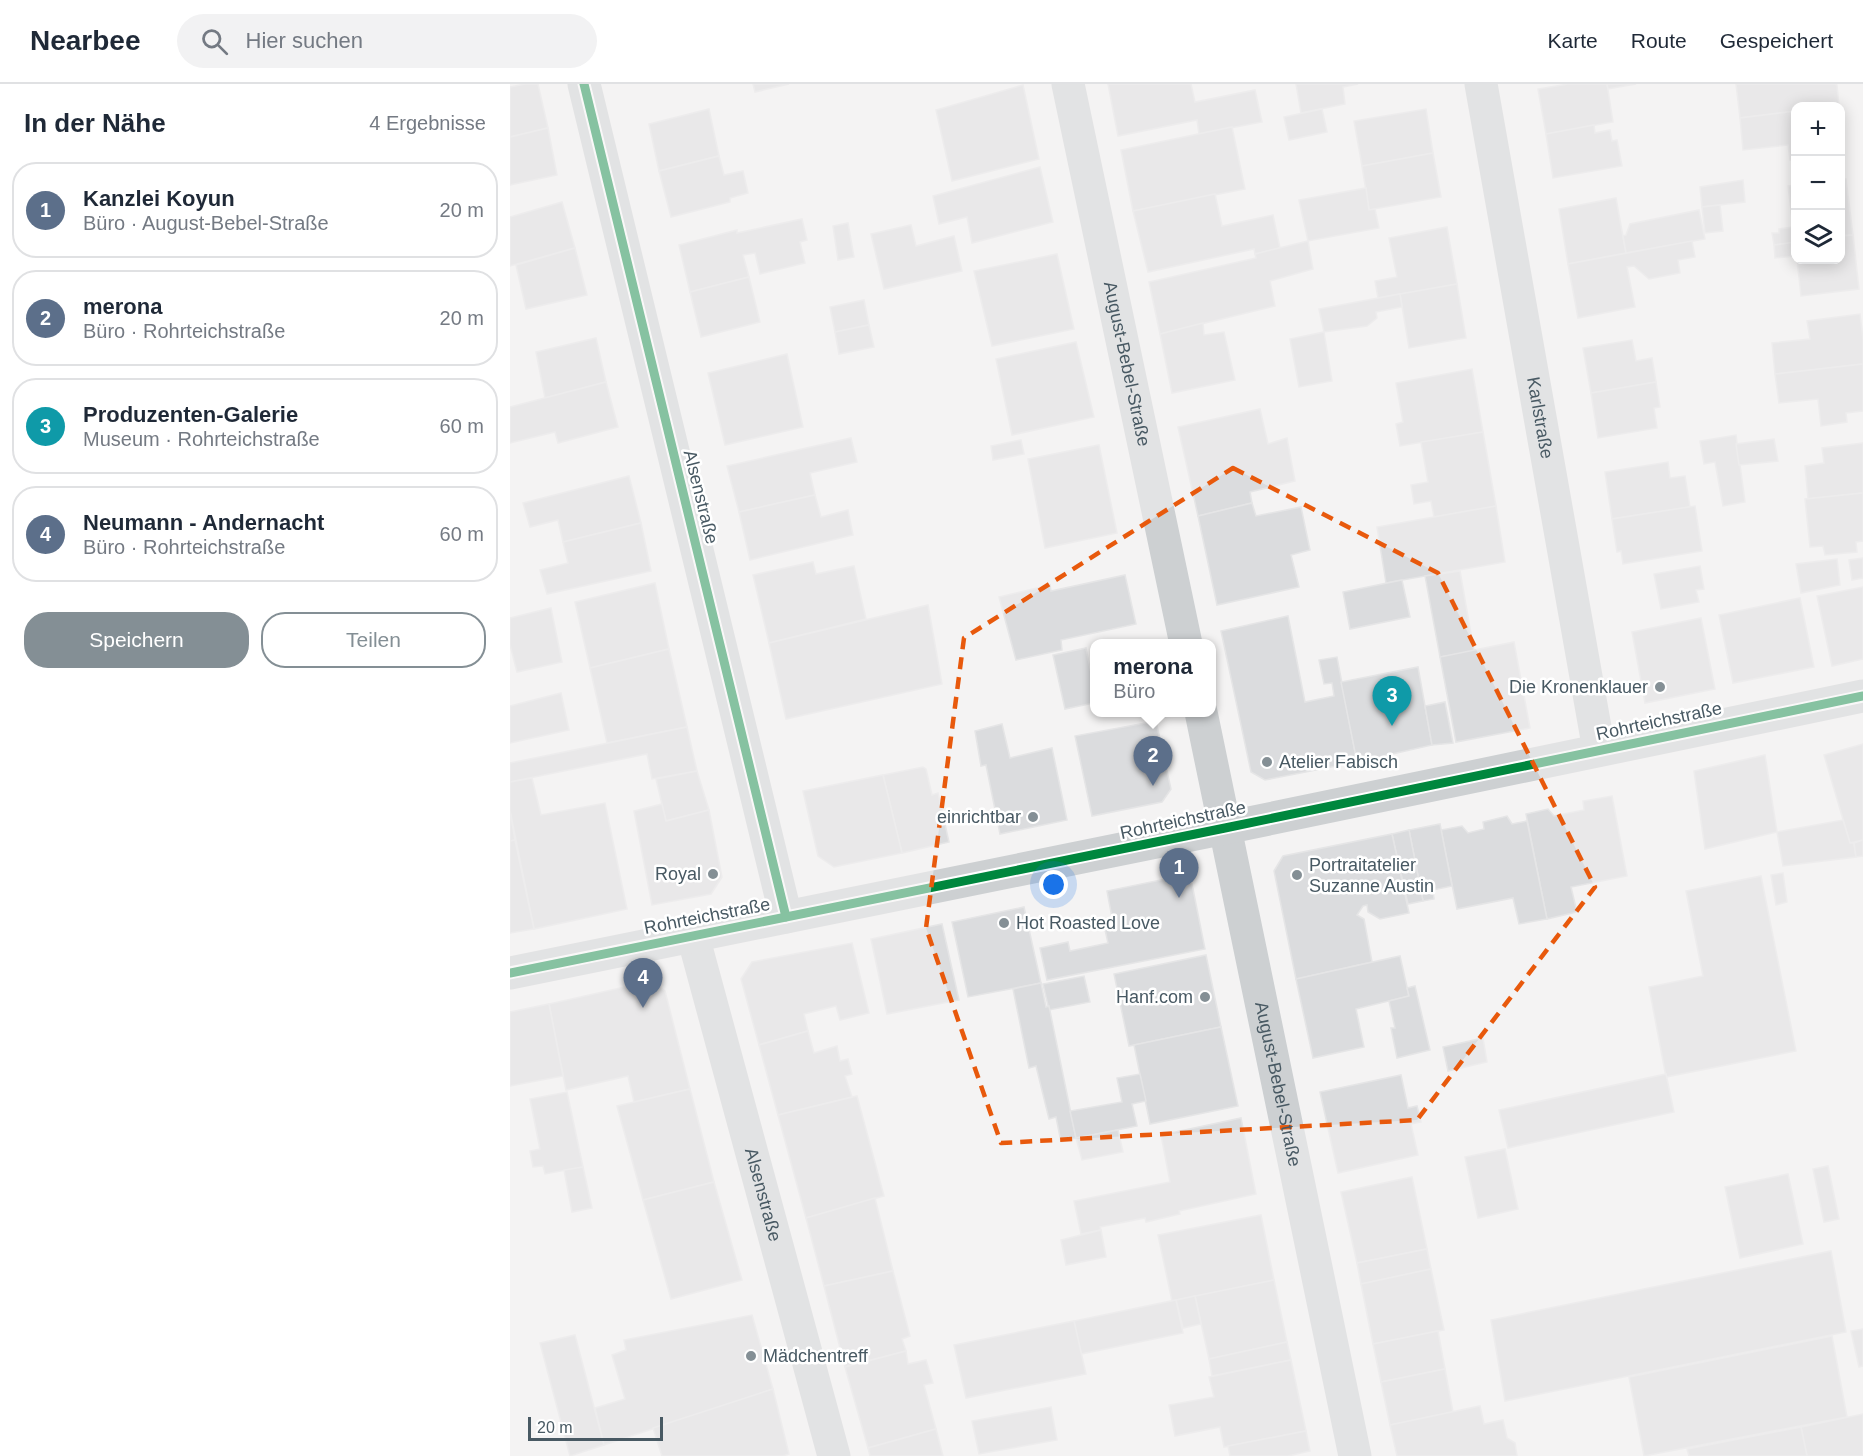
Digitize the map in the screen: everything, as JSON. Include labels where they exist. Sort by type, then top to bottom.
[{"type":"street","name":"Alsenstraße","points":[[584,84],[786,917]]},
{"type":"street","name":"August-Bebel-Straße","points":[[1068,84],[1185,639]]},
{"type":"street","name":"Karlstraße","points":[[1481,84],[1599,750]]},
{"type":"street","name":"Rohrteichstraße","points":[[510,973],[1863,696]]},
{"type":"street","name":"August-Bebel-Straße","points":[[1202,717],[1355,1456]]},
{"type":"street","name":"Alsenstraße","points":[[693,936],[834,1456]]},
{"type":"highlighted area","points":[[1233,468],[1438,573],[1595,887],[1417,1120],[1001,1143],[926,928],[964,638]]},
{"type":"building","points":[[538,84],[548,128],[510,137],[510,87]]},
{"type":"building","points":[[753,84],[789,84],[755,92]]},
{"type":"building","points":[[1108,84],[1191,84],[1195,102],[1255,90],[1262,122],[1199,134],[1197,120],[1118,136]]},
{"type":"building","points":[[1296,84],[1358,84],[1343,87],[1345,104],[1301,113]]},
{"type":"building","points":[[1568,84],[1607,84],[1613,122],[1546,134],[1538,89]]},
{"type":"building","points":[[1607,84],[1636,84],[1608,89]]},
{"type":"building","points":[[1736,84],[1837,85],[1839,102],[1791,102],[1791,112],[1740,118]]},
{"type":"building","points":[[1023,85],[1039,159],[952,181],[936,110]]},
{"type":"building","points":[[709,109],[719,156],[659,171],[649,124]]},
{"type":"building","points":[[1322,109],[1327,132],[1289,140],[1284,117]]},
{"type":"building","points":[[1426,109],[1433,153],[1362,166],[1354,121]]},
{"type":"building","points":[[1791,112],[1791,160],[1788,145],[1743,150],[1740,118]]},
{"type":"building","points":[[1594,125],[1595,133],[1610,130],[1612,141],[1617,140],[1622,166],[1553,178],[1546,134]]},
{"type":"building","points":[[1232,127],[1245,189],[1133,211],[1121,150]]},
{"type":"building","points":[[548,128],[557,175],[510,185],[510,137]]},
{"type":"building","points":[[1433,153],[1441,197],[1369,210],[1362,166]]},
{"type":"building","points":[[719,156],[724,175],[743,171],[748,193],[730,198],[730,202],[671,217],[659,171]]},
{"type":"building","points":[[1040,167],[1053,222],[972,243],[967,217],[939,224],[933,196]]},
{"type":"building","points":[[1845,179],[1846,179],[1853,235],[1845,236]]},
{"type":"building","points":[[1743,180],[1745,202],[1702,207],[1700,187]]},
{"type":"building","points":[[1788,186],[1791,186],[1791,211]]},
{"type":"building","points":[[1366,188],[1369,210],[1375,209],[1379,228],[1308,241],[1299,200]]},
{"type":"building","points":[[1215,194],[1222,226],[1273,215],[1280,248],[1255,254],[1254,249],[1148,272],[1133,211]]},
{"type":"building","points":[[1616,198],[1626,253],[1568,264],[1559,209]]},
{"type":"building","points":[[562,202],[575,248],[510,266],[510,217]]},
{"type":"building","points":[[1720,205],[1723,231],[1705,233],[1702,207]]},
{"type":"building","points":[[1699,210],[1705,239],[1626,253],[1623,236],[1626,235],[1630,224]]},
{"type":"building","points":[[802,219],[807,240],[800,242],[805,263],[760,274],[755,253],[743,255],[749,277],[690,292],[679,245],[737,230],[737,233]]},
{"type":"building","points":[[848,223],[854,257],[838,260],[833,226]]},
{"type":"building","points":[[911,225],[916,246],[954,236],[962,271],[884,289],[871,234]]},
{"type":"building","points":[[1447,227],[1457,284],[1378,298],[1375,281],[1397,277],[1389,238]]},
{"type":"building","points":[[1791,227],[1791,243],[1774,245],[1772,233],[1779,233],[1779,229]]},
{"type":"building","points":[[1853,235],[1859,289],[1801,296],[1797,264],[1845,264],[1845,236]]},
{"type":"building","points":[[1308,241],[1313,269],[1270,281],[1275,306],[1160,334],[1149,282],[1256,258],[1255,254]]},
{"type":"building","points":[[1692,241],[1695,257],[1678,260],[1680,273],[1649,279],[1634,266],[1627,267],[1635,307],[1578,318],[1568,264]]},
{"type":"building","points":[[1791,243],[1791,256],[1775,258],[1774,245]]},
{"type":"building","points":[[575,248],[587,295],[526,309],[516,265]]},
{"type":"building","points":[[1057,254],[1074,329],[992,346],[974,271]]},
{"type":"building","points":[[749,277],[760,322],[701,337],[690,292]]},
{"type":"building","points":[[1457,284],[1466,338],[1409,348],[1400,294]]},
{"type":"building","points":[[1400,294],[1402,307],[1376,312],[1377,318],[1367,326],[1324,332],[1319,309]]},
{"type":"building","points":[[864,300],[869,325],[835,332],[830,307]]},
{"type":"building","points":[[1860,314],[1863,364],[1775,374],[1772,343],[1810,339],[1807,321]]},
{"type":"building","points":[[1203,323],[1204,335],[1224,332],[1235,380],[1172,393],[1160,334]]},
{"type":"building","points":[[869,325],[874,347],[839,354],[835,332]]},
{"type":"building","points":[[1324,332],[1332,381],[1299,387],[1290,339]]},
{"type":"building","points":[[596,338],[606,382],[545,398],[536,352]]},
{"type":"building","points":[[1632,340],[1636,361],[1652,358],[1656,382],[1591,393],[1583,348]]},
{"type":"building","points":[[1076,342],[1094,417],[1012,435],[996,359]]},
{"type":"building","points":[[787,354],[803,427],[725,445],[708,373]]},
{"type":"building","points":[[1863,364],[1863,411],[1846,413],[1847,422],[1821,426],[1818,399],[1779,403],[1775,374]]},
{"type":"building","points":[[1472,369],[1483,432],[1400,446],[1396,424],[1403,422],[1396,383]]},
{"type":"building","points":[[606,382],[618,427],[558,443],[555,432],[510,443],[510,407]]},
{"type":"building","points":[[1656,382],[1660,407],[1654,408],[1657,428],[1598,438],[1591,393]]},
{"type":"building","points":[[1260,409],[1268,444],[1287,438],[1295,481],[1250,492],[1252,503],[1198,516],[1178,427]]},
{"type":"building","points":[[1483,432],[1496,506],[1434,517],[1431,501],[1414,504],[1411,485],[1428,482],[1421,442]]},
{"type":"building","points":[[1736,435],[1745,502],[1723,506],[1715,462],[1704,464],[1700,441]]},
{"type":"building","points":[[851,438],[857,462],[810,473],[815,495],[739,512],[727,466]]},
{"type":"building","points":[[1774,439],[1778,461],[1739,465],[1736,444]]},
{"type":"building","points":[[1021,440],[1024,454],[993,460],[991,446]]},
{"type":"building","points":[[1863,443],[1863,493],[1808,499],[1805,466],[1824,463],[1822,448]]},
{"type":"building","points":[[1099,445],[1117,533],[1045,548],[1028,459]]},
{"type":"building","points":[[1668,462],[1670,478],[1685,476],[1690,507],[1612,519],[1605,472]]},
{"type":"building","points":[[629,476],[641,523],[563,542],[558,520],[530,527],[523,503]]},
{"type":"building","points":[[1863,493],[1863,541],[1856,542],[1857,552],[1825,555],[1823,546],[1810,547],[1805,499]]},
{"type":"building","points":[[815,495],[821,517],[848,510],[853,535],[750,560],[739,512]]},
{"type":"building","points":[[1252,503],[1256,516],[1301,507],[1310,550],[1291,555],[1299,587],[1217,605],[1198,516]]},
{"type":"building","points":[[1496,506],[1505,562],[1386,583],[1377,527]]},
{"type":"building","points":[[1695,506],[1702,551],[1623,564],[1621,551],[1617,552],[1612,519]]},
{"type":"building","points":[[641,523],[651,571],[547,594],[540,570],[568,563],[563,542]]},
{"type":"building","points":[[1863,558],[1863,578],[1852,580],[1849,560]]},
{"type":"building","points":[[1837,559],[1840,585],[1801,593],[1796,564]]},
{"type":"building","points":[[813,562],[816,574],[854,566],[866,619],[769,643],[753,575]]},
{"type":"building","points":[[1700,566],[1704,589],[1696,590],[1699,602],[1661,609],[1654,574]]},
{"type":"building","points":[[1460,571],[1474,651],[1440,657],[1425,576]]},
{"type":"building","points":[[1125,575],[1136,624],[1061,640],[1062,650],[1016,660],[999,597],[1050,585],[1051,591]]},
{"type":"building","points":[[1402,580],[1410,617],[1350,629],[1343,592]]},
{"type":"building","points":[[655,583],[669,649],[590,668],[575,602]]},
{"type":"building","points":[[1863,587],[1863,659],[1832,666],[1817,596]]},
{"type":"building","points":[[1800,598],[1814,667],[1733,683],[1719,615]]},
{"type":"building","points":[[928,605],[942,684],[786,719],[769,643]]},
{"type":"building","points":[[551,608],[562,662],[517,672],[510,645],[510,618]]},
{"type":"building","points":[[1288,616],[1305,702],[1334,696],[1332,683],[1324,684],[1319,660],[1337,657],[1357,762],[1265,780],[1251,772],[1221,631]]},
{"type":"building","points":[[1701,618],[1715,689],[1645,703],[1632,632]]},
{"type":"building","points":[[1514,642],[1530,728],[1456,742],[1440,657]]},
{"type":"building","points":[[1086,648],[1090,668],[1090,704],[1065,709],[1053,655]]},
{"type":"building","points":[[669,649],[687,727],[607,743],[590,668]]},
{"type":"building","points":[[1418,667],[1432,745],[1357,762],[1341,682]]},
{"type":"building","points":[[561,693],[569,730],[510,743],[510,706]]},
{"type":"building","points":[[1445,702],[1453,743],[1432,745],[1425,706]]},
{"type":"building","points":[[1156,721],[1171,789],[1162,802],[1092,816],[1075,736]]},
{"type":"building","points":[[1002,724],[1010,758],[1052,748],[1067,820],[1000,834],[986,765],[981,766],[975,731]]},
{"type":"building","points":[[687,727],[697,771],[652,779],[647,754],[510,782],[510,763]]},
{"type":"building","points":[[1863,744],[1863,840],[1850,843],[1824,755]]},
{"type":"building","points":[[1765,755],[1777,832],[1705,849],[1694,771]]},
{"type":"building","points":[[923,767],[926,769],[932,795],[938,793],[949,842],[902,853],[883,775]]},
{"type":"building","points":[[697,771],[709,810],[666,821],[656,779]]},
{"type":"building","points":[[883,775],[902,853],[834,867],[818,856],[803,791]]},
{"type":"building","points":[[532,778],[541,815],[605,803],[627,909],[534,929],[510,811],[510,782]]},
{"type":"building","points":[[1612,796],[1627,876],[1571,887],[1577,912],[1547,919],[1526,814],[1548,809],[1554,816],[1584,810],[1583,801]]},
{"type":"building","points":[[662,804],[666,821],[709,810],[722,877],[711,894],[652,905],[634,811]]},
{"type":"building","points":[[510,811],[515,840],[510,841]]},
{"type":"building","points":[[1507,816],[1512,824],[1527,821],[1547,919],[1519,924],[1513,898],[1457,909],[1441,830],[1462,826],[1468,833],[1484,829],[1483,822]]},
{"type":"building","points":[[1843,820],[1850,843],[1854,843],[1856,857],[1783,866],[1777,832]]},
{"type":"building","points":[[1440,824],[1452,886],[1433,890],[1434,899],[1423,901],[1409,830]]},
{"type":"building","points":[[1409,830],[1423,901],[1408,904],[1392,834]]},
{"type":"building","points":[[1392,834],[1409,913],[1380,919],[1368,912],[1367,905],[1363,906],[1357,915],[1364,919],[1372,962],[1296,979],[1274,871],[1283,856]]},
{"type":"building","points":[[515,840],[534,929],[510,933],[510,841]]},
{"type":"building","points":[[1863,840],[1863,856],[1856,857],[1854,843]]},
{"type":"building","points":[[1783,873],[1787,902],[1776,905],[1771,875]]},
{"type":"building","points":[[1180,876],[1192,884],[1205,949],[1047,980],[1040,948],[1068,942],[1070,951],[1108,943],[1104,925],[1113,923],[1107,891]]},
{"type":"building","points":[[1761,876],[1796,1051],[1666,1077],[1649,987],[1703,976],[1686,891]]},
{"type":"building","points":[[1024,907],[1041,983],[968,997],[952,922]]},
{"type":"building","points":[[942,924],[959,1000],[887,1014],[871,939]]},
{"type":"building","points":[[852,943],[869,1013],[840,1020],[836,1006],[804,1014],[808,1031],[759,1045],[741,979],[752,962]]},
{"type":"building","points":[[1206,955],[1221,1027],[1129,1046],[1114,974]]},
{"type":"building","points":[[1400,956],[1409,996],[1356,1009],[1364,1047],[1313,1058],[1296,979]]},
{"type":"building","points":[[1084,976],[1090,1002],[1049,1010],[1043,984]]},
{"type":"building","points":[[651,981],[665,991],[690,1089],[634,1102],[628,1076],[566,1090],[549,1004]]},
{"type":"building","points":[[1041,983],[1046,1007],[1049,1006],[1076,1138],[1061,1142],[1056,1117],[1049,1119],[1036,1066],[1029,1068],[1013,989]]},
{"type":"building","points":[[1415,986],[1430,1050],[1397,1058],[1391,1028],[1395,1028],[1389,1001],[1409,996],[1407,988]]},
{"type":"building","points":[[549,1004],[563,1076],[510,1086],[510,1012]]},
{"type":"building","points":[[1221,1027],[1238,1106],[1150,1124],[1134,1045]]},
{"type":"building","points":[[808,1031],[814,1053],[837,1046],[840,1061],[848,1059],[852,1074],[845,1076],[852,1097],[778,1115],[759,1045]]},
{"type":"building","points":[[1483,1038],[1487,1062],[1448,1071],[1443,1047]]},
{"type":"building","points":[[1140,1074],[1146,1101],[1132,1104],[1137,1126],[1076,1138],[1070,1111],[1122,1102],[1117,1078]]},
{"type":"building","points":[[1666,1074],[1674,1112],[1508,1148],[1499,1110]]},
{"type":"building","points":[[1401,1075],[1408,1108],[1417,1106],[1421,1122],[1411,1124],[1418,1155],[1338,1173],[1320,1092]]},
{"type":"building","points":[[690,1089],[714,1182],[643,1200],[617,1106]]},
{"type":"building","points":[[567,1092],[583,1167],[545,1174],[543,1166],[533,1167],[530,1151],[540,1149],[530,1099]]},
{"type":"building","points":[[857,1096],[884,1196],[806,1218],[778,1115]]},
{"type":"building","points":[[1241,1118],[1256,1194],[1179,1211],[1180,1214],[1146,1222],[1145,1218],[1100,1227],[1101,1230],[1081,1234],[1074,1201],[1170,1182],[1161,1135]]},
{"type":"building","points":[[1118,1130],[1123,1152],[1082,1160],[1076,1138]]},
{"type":"building","points":[[1505,1149],[1518,1209],[1478,1218],[1465,1157]]},
{"type":"building","points":[[1828,1166],[1839,1219],[1824,1222],[1813,1169]]},
{"type":"building","points":[[583,1167],[592,1208],[572,1212],[564,1170]]},
{"type":"building","points":[[1788,1174],[1803,1244],[1740,1258],[1725,1187]]},
{"type":"building","points":[[1412,1177],[1427,1249],[1357,1263],[1341,1192]]},
{"type":"building","points":[[714,1182],[742,1280],[671,1299],[643,1200]]},
{"type":"building","points":[[875,1198],[893,1271],[824,1286],[806,1218]]},
{"type":"building","points":[[1261,1215],[1274,1280],[1172,1301],[1158,1235]]},
{"type":"building","points":[[1101,1230],[1106,1257],[1066,1265],[1061,1240]]},
{"type":"building","points":[[1427,1249],[1431,1269],[1361,1284],[1357,1263]]},
{"type":"building","points":[[1831,1251],[1846,1332],[1505,1401],[1491,1320]]},
{"type":"building","points":[[1431,1269],[1444,1330],[1373,1344],[1361,1284]]},
{"type":"building","points":[[893,1271],[910,1336],[902,1339],[906,1351],[845,1367],[824,1286]]},
{"type":"building","points":[[1274,1280],[1287,1342],[1209,1359],[1195,1296]]},
{"type":"building","points":[[1195,1296],[1201,1324],[1183,1328],[1176,1300]]},
{"type":"building","points":[[1176,1300],[1183,1333],[1081,1354],[1074,1321]]},
{"type":"building","points":[[752,1315],[773,1389],[604,1445],[595,1408],[625,1399],[612,1355],[626,1350],[624,1340]]},
{"type":"building","points":[[1074,1321],[1086,1374],[966,1398],[954,1345]]},
{"type":"building","points":[[1863,1329],[1863,1366],[1859,1367],[1851,1331]]},
{"type":"building","points":[[1438,1331],[1445,1369],[1381,1382],[1373,1344]]},
{"type":"building","points":[[575,1335],[604,1445],[570,1456],[540,1343]]},
{"type":"building","points":[[1832,1336],[1847,1417],[1644,1456],[1629,1377]]},
{"type":"building","points":[[1287,1342],[1291,1360],[1212,1376],[1209,1359]]},
{"type":"building","points":[[906,1351],[908,1364],[926,1360],[933,1383],[924,1385],[936,1429],[868,1448],[845,1367]]},
{"type":"building","points":[[1291,1360],[1306,1431],[1224,1447],[1220,1427],[1175,1436],[1169,1405],[1214,1397],[1209,1377]]},
{"type":"building","points":[[1445,1369],[1453,1412],[1390,1425],[1381,1382]]},
{"type":"building","points":[[773,1389],[789,1454],[783,1456],[662,1456],[653,1428]]},
{"type":"building","points":[[1480,1406],[1484,1424],[1503,1420],[1507,1438],[1515,1443],[1517,1456],[1397,1456],[1390,1425]]},
{"type":"building","points":[[1051,1407],[1057,1440],[979,1454],[972,1421]]},
{"type":"building","points":[[1863,1414],[1863,1456],[1807,1456],[1801,1427]]},
{"type":"building","points":[[1801,1427],[1807,1456],[1689,1456],[1687,1449]]},
{"type":"building","points":[[936,1429],[943,1456],[870,1456],[868,1448]]},
{"type":"building","points":[[1306,1431],[1310,1451],[1288,1456],[1230,1456],[1228,1446]]},
{"type":"cycle path","points":[[584,84],[786,917]]},
{"type":"cycle path","points":[[510,973],[1863,696]]},
{"type":"place","name":"Die Kronenklauer","points":[[1660,687]]},
{"type":"place","name":"Produzenten-Galerie","points":[[1392,726]]},
{"type":"place","name":"Atelier Fabisch","points":[[1267,762]]},
{"type":"place","name":"merona","points":[[1153,786]]},
{"type":"place","name":"einrichtbar","points":[[1033,817]]},
{"type":"place","name":"Royal","points":[[713,874]]},
{"type":"place","name":"Portraitatelier Suzanne Austin","points":[[1297,875]]},
{"type":"place","name":"Kanzlei Koyun","points":[[1179,898]]},
{"type":"place","name":"Hot Roasted Love","points":[[1004,923]]},
{"type":"place","name":"Hanf.com","points":[[1205,997]]},
{"type":"place","name":"Neumann - Andernacht","points":[[643,1008]]},
{"type":"place","name":"Mädchentreff","points":[[751,1356]]}]
